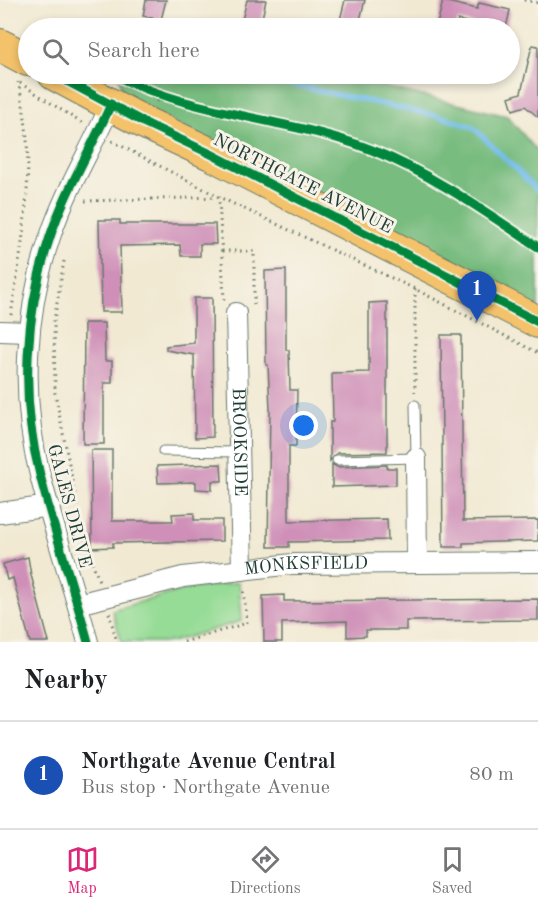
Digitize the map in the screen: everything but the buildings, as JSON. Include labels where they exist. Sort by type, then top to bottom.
[{"type":"main road","points":[[0,45],[18,73]]},
{"type":"main road","name":"NORTHGATE AVENUE","points":[[73,84],[538,322]]},
{"type":"street","name":"GALES DRIVE","points":[[88,642],[40,474],[28,385],[12,332],[34,294],[50,235],[107,138],[111,104]]},
{"type":"street","name":"BROOKSIDE","points":[[236,313],[242,570]]},
{"type":"street","points":[[416,458],[417,563]]},
{"type":"street","points":[[0,513],[50,506]]},
{"type":"street","name":"MONKSFIELD","points":[[78,604],[183,577],[292,564],[538,562]]},
{"type":"lane","points":[[337,460],[416,458],[415,405]]},
{"type":"lane","points":[[163,452],[241,452]]},
{"type":"path","points":[[524,0],[538,3]]},
{"type":"path","points":[[12,332],[24,231],[29,163],[25,110],[20,84]]},
{"type":"path","points":[[33,84],[107,138],[219,197],[415,289],[538,353]]},
{"type":"path","points":[[151,90],[172,97]]},
{"type":"path","points":[[107,138],[109,152]]},
{"type":"path","points":[[85,191],[79,201],[219,197]]},
{"type":"path","points":[[219,197],[225,312],[254,313],[254,251],[222,250]]},
{"type":"path","points":[[65,252],[54,321],[55,393],[84,539],[105,597],[117,642]]},
{"type":"path","points":[[415,289],[415,405]]},
{"type":"path","points":[[184,642],[247,623],[242,570]]},
{"type":"green space","points":[[120,84],[374,84],[507,116],[538,152],[538,311],[122,96]]},
{"type":"green space","points":[[239,582],[242,621],[171,642],[122,642],[112,610],[183,590]]},
{"type":"waterway","points":[[289,84],[442,117],[473,127],[538,191]]},
{"type":"cycle path","points":[[73,84],[538,322]]},
{"type":"cycle path","points":[[134,84],[175,99],[307,130],[372,150],[437,182],[538,247]]},
{"type":"cycle path","points":[[88,642],[40,475],[30,415],[28,355],[35,295],[50,237],[63,203],[111,104]]},
{"type":"place","name":"Northgate Avenue Central","points":[[477,321]]}]
